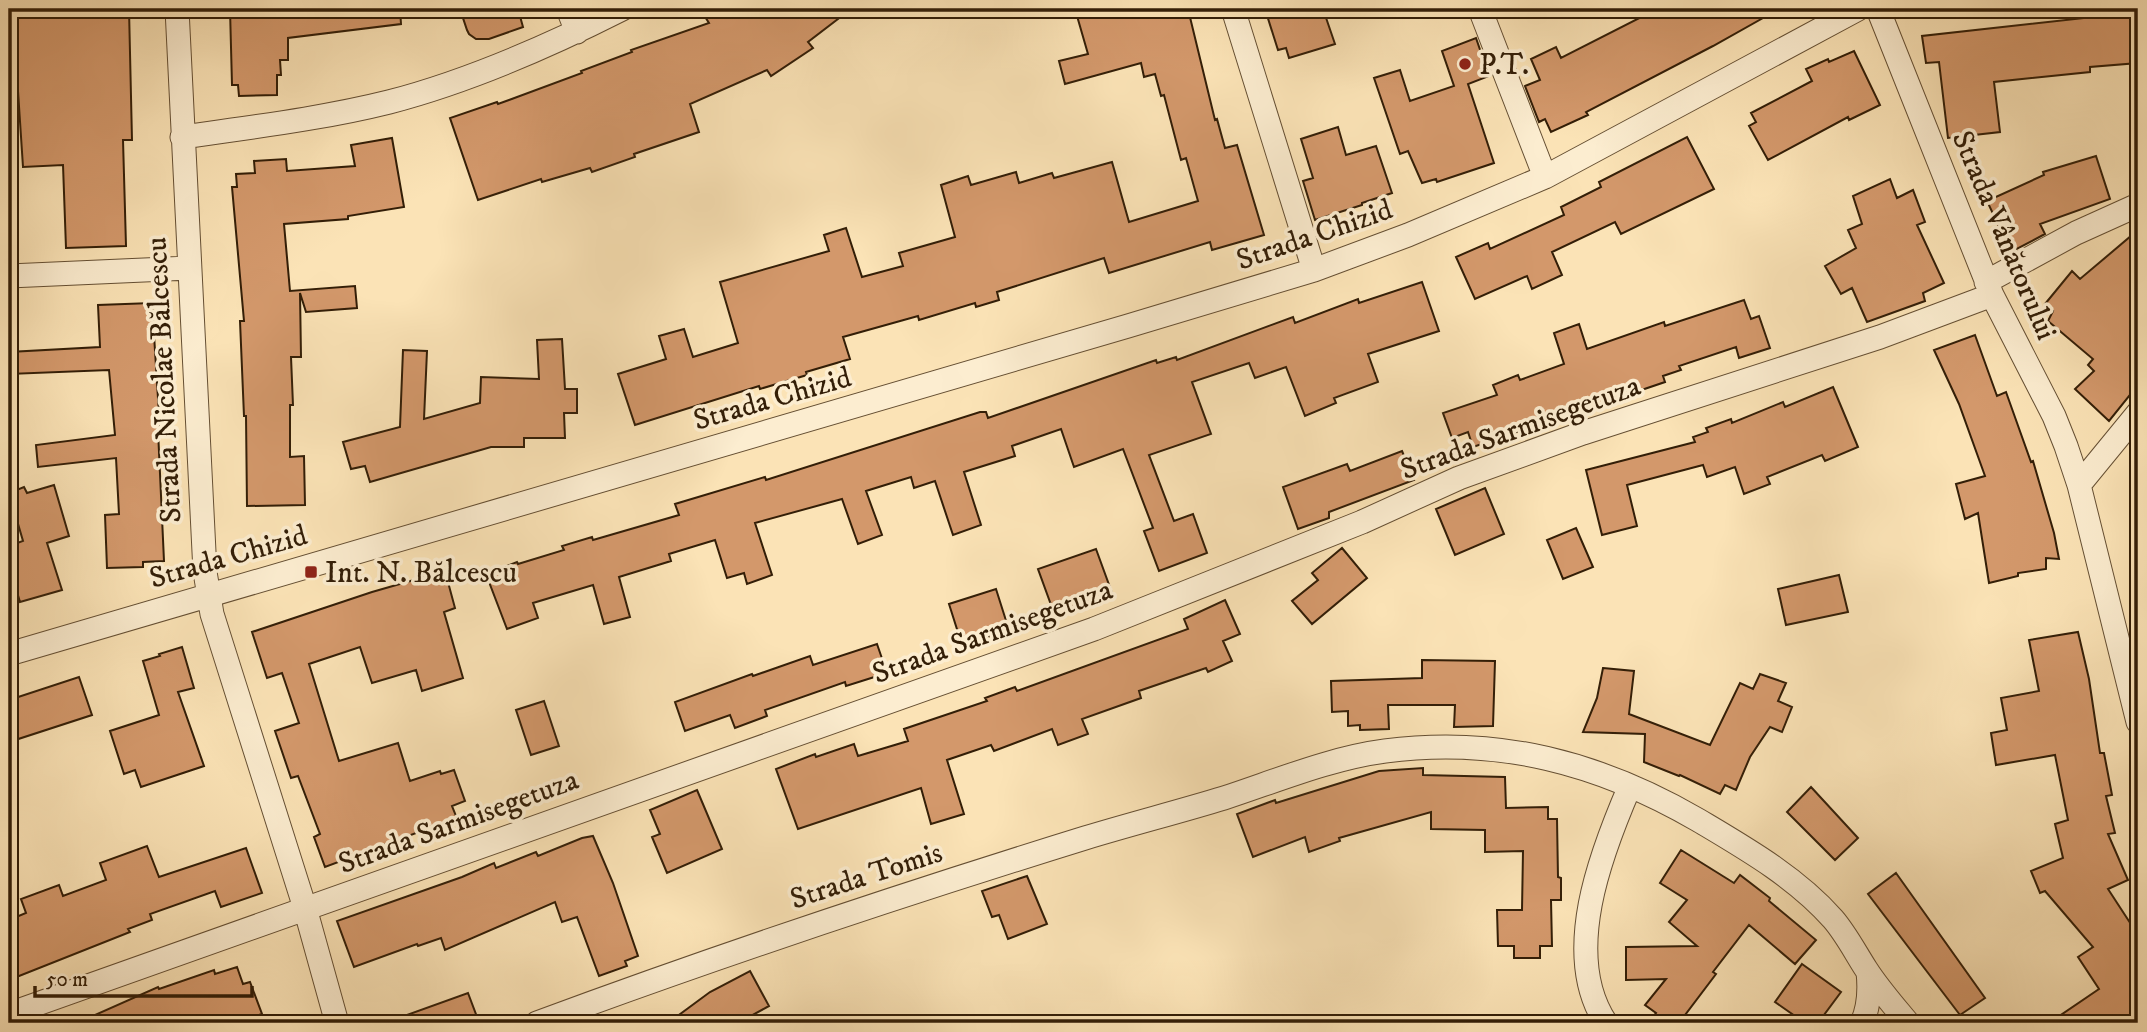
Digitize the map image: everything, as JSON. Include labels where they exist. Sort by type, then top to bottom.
[{"type":"street","name":"Strada Nicolae Bălcescu","points":[[177,9],[208,595],[305,908],[337,1023]]},
{"type":"street","points":[[568,9],[577,32]]},
{"type":"street","points":[[182,136],[293,122],[388,102],[481,73],[577,32],[622,9]]},
{"type":"street","points":[[1233,9],[1314,270]]},
{"type":"street","points":[[1480,9],[1545,177]]},
{"type":"street","name":"Strada Chizid","points":[[9,654],[1314,270],[1408,235],[1545,177],[1858,9]]},
{"type":"street","name":"Strada Vânătorului","points":[[1878,9],[1989,288],[2054,416],[2079,485],[2138,722]]},
{"type":"street","name":"Strada Sarmisegetuza","points":[[9,1014],[1094,629],[1362,522],[1459,478],[1583,433],[1867,342],[1989,288],[2076,233],[2138,205]]},
{"type":"street","points":[[9,276],[189,268]]},
{"type":"street","points":[[2079,485],[2138,413]]},
{"type":"street","name":"Strada Tomis","points":[[537,1023],[889,899],[1319,767],[1382,751],[1445,747],[1499,750],[1568,762],[1601,773],[1678,809],[1765,862],[1831,917],[1868,972],[1909,1023]]},
{"type":"street","points":[[1606,1023],[1593,996],[1589,973],[1586,940],[1588,907],[1598,869],[1630,786]]},
{"type":"street","points":[[1862,1023],[1867,1012],[1870,988],[1868,972]]},
{"type":"building","points":[[18,9],[129,9],[132,140],[123,140],[126,246],[66,248],[63,165],[23,167],[18,91]]},
{"type":"building","points":[[230,9],[400,9],[401,24],[288,38],[288,60],[280,60],[281,75],[277,75],[277,95],[239,96],[238,85],[232,85]]},
{"type":"building","points":[[460,9],[518,9],[523,27],[489,39],[476,39],[469,34]]},
{"type":"building","points":[[700,9],[851,9],[808,42],[813,48],[771,76],[767,70],[690,104],[699,132],[634,154],[635,157],[592,172],[590,168],[542,182],[541,179],[478,200],[450,118],[497,102],[498,104],[582,73],[581,71],[632,52],[631,50],[709,23]]},
{"type":"building","points":[[1075,9],[1188,9],[1215,120],[1217,119],[1225,148],[1237,145],[1264,235],[1212,250],[1210,242],[1109,273],[1104,258],[997,292],[999,300],[976,307],[975,303],[919,320],[918,316],[843,337],[850,359],[806,372],[807,375],[760,389],[759,386],[635,425],[618,374],[666,359],[659,336],[684,329],[693,357],[738,343],[720,282],[829,251],[824,235],[846,228],[862,277],[903,266],[899,253],[955,237],[941,185],[968,176],[971,185],[1016,172],[1019,183],[1052,173],[1054,178],[1112,162],[1129,222],[1198,201],[1186,158],[1181,160],[1164,95],[1161,96],[1155,74],[1144,77],[1141,63],[1065,84],[1059,61],[1088,54]]},
{"type":"building","points":[[1265,9],[1323,9],[1335,44],[1289,58],[1286,48],[1278,50]]},
{"type":"building","points":[[1657,9],[1779,9],[1586,112],[1588,115],[1551,132],[1545,119],[1539,122],[1525,86],[1540,80],[1531,59],[1556,47],[1561,58]]},
{"type":"building","points":[[2138,12],[2138,63],[2090,67],[2090,72],[1994,82],[2000,132],[1948,138],[1939,62],[1926,63],[1922,36]]},
{"type":"building","points":[[1476,38],[1489,76],[1468,84],[1494,163],[1437,182],[1436,179],[1422,183],[1408,151],[1400,154],[1374,78],[1400,70],[1410,101],[1454,86],[1442,51]]},
{"type":"building","points":[[1854,51],[1880,105],[1849,120],[1848,117],[1768,160],[1749,126],[1756,122],[1751,113],[1812,81],[1806,69]]},
{"type":"building","points":[[1338,127],[1346,155],[1376,146],[1392,193],[1315,220],[1303,181],[1313,178],[1301,139]]},
{"type":"building","points":[[1687,137],[1714,189],[1621,234],[1615,222],[1552,252],[1562,275],[1532,289],[1527,276],[1475,299],[1456,257],[1488,243],[1490,249],[1564,215],[1561,207],[1601,187],[1599,182]]},
{"type":"building","points":[[392,138],[404,207],[348,216],[348,219],[284,224],[290,291],[355,286],[357,308],[306,312],[300,293],[301,357],[291,357],[293,405],[290,405],[290,457],[304,456],[305,505],[247,506],[246,416],[240,321],[244,321],[232,187],[237,187],[236,174],[255,173],[254,161],[286,159],[287,171],[355,166],[351,145]]},
{"type":"building","points":[[2096,156],[2110,199],[2040,224],[2045,234],[2011,252],[1987,201],[2044,175],[2043,172]]},
{"type":"building","points":[[1890,179],[1897,198],[1913,190],[1925,222],[1917,225],[1944,283],[1923,293],[1925,301],[1867,322],[1852,288],[1841,294],[1825,266],[1856,248],[1848,230],[1862,224],[1853,196]]},
{"type":"building","points":[[2138,230],[2138,385],[2109,421],[2075,389],[2094,371],[2088,365],[2093,359],[2048,321],[2053,311],[2045,304],[2072,271],[2080,279]]},
{"type":"building","points":[[1422,282],[1439,331],[1368,354],[1378,382],[1334,398],[1336,403],[1305,416],[1286,367],[1255,378],[1249,363],[1192,382],[1211,434],[1149,455],[1174,521],[1193,514],[1207,553],[1159,571],[1144,531],[1153,528],[1123,449],[1074,467],[1061,429],[1012,446],[1015,456],[964,472],[981,525],[953,535],[935,481],[914,488],[911,477],[866,491],[882,535],[858,544],[842,499],[755,523],[772,575],[747,584],[744,573],[727,578],[715,540],[669,554],[671,561],[619,577],[630,617],[604,624],[593,585],[533,603],[538,618],[507,629],[486,574],[517,562],[518,564],[564,550],[562,546],[592,537],[593,540],[679,515],[675,504],[765,477],[766,480],[980,412],[986,412],[988,418],[1156,360],[1157,363],[1176,357],[1177,360],[1293,317],[1295,323],[1358,299],[1359,303]]},
{"type":"building","points":[[1744,300],[1751,319],[1759,316],[1770,348],[1739,358],[1736,347],[1679,366],[1681,370],[1663,376],[1665,382],[1473,447],[1468,432],[1452,438],[1443,413],[1497,395],[1493,385],[1518,375],[1520,380],[1564,364],[1554,333],[1579,324],[1587,349],[1664,322],[1665,326]]},
{"type":"building","points":[[152,303],[164,561],[143,562],[143,567],[107,568],[105,515],[119,514],[116,458],[38,467],[36,445],[115,435],[109,370],[9,374],[9,352],[100,347],[98,305]]},
{"type":"building","points":[[1975,335],[1997,396],[2006,392],[2031,462],[2033,461],[2059,559],[2046,558],[2046,569],[2018,573],[2018,576],[1989,583],[1978,513],[1965,519],[1956,484],[1985,476],[1959,404],[1934,350]]},
{"type":"building","points":[[562,339],[565,389],[577,389],[577,413],[564,413],[565,438],[524,438],[524,447],[491,447],[370,482],[365,466],[351,469],[343,442],[400,427],[403,350],[427,351],[424,419],[480,403],[481,377],[539,379],[537,340]]},
{"type":"building","points":[[1833,387],[1858,447],[1825,461],[1822,455],[1767,477],[1770,484],[1744,494],[1735,467],[1707,477],[1703,465],[1627,485],[1637,526],[1602,535],[1586,470],[1695,442],[1693,437],[1708,432],[1706,428],[1731,419],[1732,423],[1783,402],[1785,407]]},
{"type":"building","points":[[1402,451],[1414,480],[1329,512],[1329,518],[1298,529],[1283,487],[1347,464],[1350,471]]},
{"type":"building","points":[[54,485],[69,536],[47,543],[62,590],[20,602],[9,565],[9,546],[23,541],[9,493],[24,487],[27,493]]},
{"type":"building","points":[[1485,488],[1504,534],[1455,555],[1436,509]]},
{"type":"building","points":[[1576,528],[1593,567],[1563,579],[1547,540]]},
{"type":"building","points":[[1342,548],[1367,578],[1312,624],[1292,601],[1318,580],[1312,573]]},
{"type":"building","points":[[1096,549],[1112,593],[1054,613],[1038,569]]},
{"type":"building","points":[[445,571],[455,608],[444,612],[463,678],[422,691],[416,670],[372,683],[360,647],[309,664],[339,761],[398,743],[410,781],[440,771],[441,774],[454,770],[465,801],[452,806],[458,821],[425,833],[424,830],[325,867],[314,837],[320,834],[298,776],[291,778],[275,731],[299,723],[282,673],[267,678],[252,632]]},
{"type":"building","points":[[1839,575],[1848,612],[1786,625],[1778,589]]},
{"type":"building","points":[[996,589],[1009,630],[962,645],[949,604]]},
{"type":"building","points":[[1225,600],[1240,634],[1223,641],[1232,661],[1208,672],[1206,668],[1139,691],[1141,698],[1082,719],[1088,734],[1058,745],[1052,729],[994,751],[991,745],[947,760],[964,814],[931,824],[921,788],[798,829],[776,769],[815,754],[816,757],[854,744],[858,756],[908,741],[904,729],[987,701],[985,698],[1015,687],[1017,691],[1188,629],[1184,619]]},
{"type":"building","points":[[2078,632],[2089,679],[2100,753],[2104,753],[2112,795],[2106,796],[2115,833],[2108,834],[2128,880],[2108,889],[2138,935],[2138,1023],[2049,1023],[2099,989],[2078,957],[2093,947],[2045,891],[2040,893],[2031,871],[2063,858],[2055,824],[2068,820],[2055,755],[1996,765],[1991,733],[2007,730],[2001,698],[2039,691],[2029,640]]},
{"type":"building","points":[[877,644],[887,673],[846,686],[845,682],[765,710],[767,716],[735,728],[730,715],[685,731],[675,702],[810,656],[813,665]]},
{"type":"building","points":[[182,647],[194,688],[178,692],[204,766],[141,787],[135,770],[124,774],[110,731],[159,715],[143,661]]},
{"type":"building","points":[[1422,660],[1495,661],[1493,726],[1454,727],[1455,705],[1388,705],[1389,729],[1360,730],[1360,725],[1348,726],[1348,711],[1332,712],[1331,681],[1422,678]]},
{"type":"building","points":[[1603,668],[1634,671],[1629,714],[1710,745],[1740,683],[1753,689],[1760,674],[1786,683],[1778,701],[1792,707],[1782,732],[1770,727],[1750,757],[1736,790],[1725,785],[1720,794],[1644,762],[1645,734],[1583,732],[1597,698]]},
{"type":"building","points":[[79,677],[92,715],[9,742],[9,700]]},
{"type":"building","points":[[544,701],[559,746],[531,755],[516,710]]},
{"type":"building","points":[[1423,768],[1423,775],[1505,777],[1506,808],[1548,807],[1548,819],[1557,819],[1561,900],[1551,900],[1552,946],[1540,946],[1540,958],[1514,958],[1514,946],[1498,946],[1497,910],[1522,910],[1523,851],[1485,852],[1485,830],[1431,829],[1431,812],[1339,838],[1340,841],[1309,852],[1305,837],[1253,857],[1237,814],[1275,800],[1276,803],[1379,771]]},
{"type":"building","points":[[1811,787],[1858,838],[1835,860],[1787,812]]},
{"type":"building","points":[[697,790],[722,849],[667,873],[652,837],[660,834],[650,810]]},
{"type":"building","points":[[593,836],[613,883],[638,956],[625,961],[627,966],[599,976],[577,917],[562,922],[555,902],[445,950],[441,938],[354,967],[337,921],[494,863],[496,868],[536,852],[538,856]]},
{"type":"building","points":[[147,846],[159,877],[246,848],[262,893],[221,907],[215,891],[150,914],[152,920],[128,929],[130,932],[9,980],[9,920],[26,913],[21,899],[59,885],[63,896],[106,880],[100,863]]},
{"type":"building","points":[[1681,850],[1734,883],[1740,875],[1816,940],[1795,964],[1749,925],[1679,1023],[1648,1023],[1656,1013],[1645,1005],[1666,979],[1626,980],[1626,947],[1697,946],[1669,922],[1687,900],[1660,883]]},
{"type":"building","points":[[1896,873],[1985,998],[1960,1015],[1868,894]]},
{"type":"building","points":[[1027,876],[1047,924],[1008,939],[999,915],[992,917],[982,891]]},
{"type":"building","points":[[1802,964],[1841,992],[1818,1023],[1805,1023],[1775,1002]]},
{"type":"building","points":[[237,967],[243,984],[250,982],[262,1014],[235,1023],[77,1023],[158,987],[159,989],[214,970],[215,974]]},
{"type":"building","points":[[750,971],[769,1006],[738,1023],[668,1023],[710,992]]},
{"type":"building","points":[[468,993],[477,1017],[460,1023],[393,1023],[393,1020]]},
{"type":"place","name":"P.T.","points":[[1465,64]]},
{"type":"place","name":"Int. N. Bălcescu","points":[[311,572]]}]
